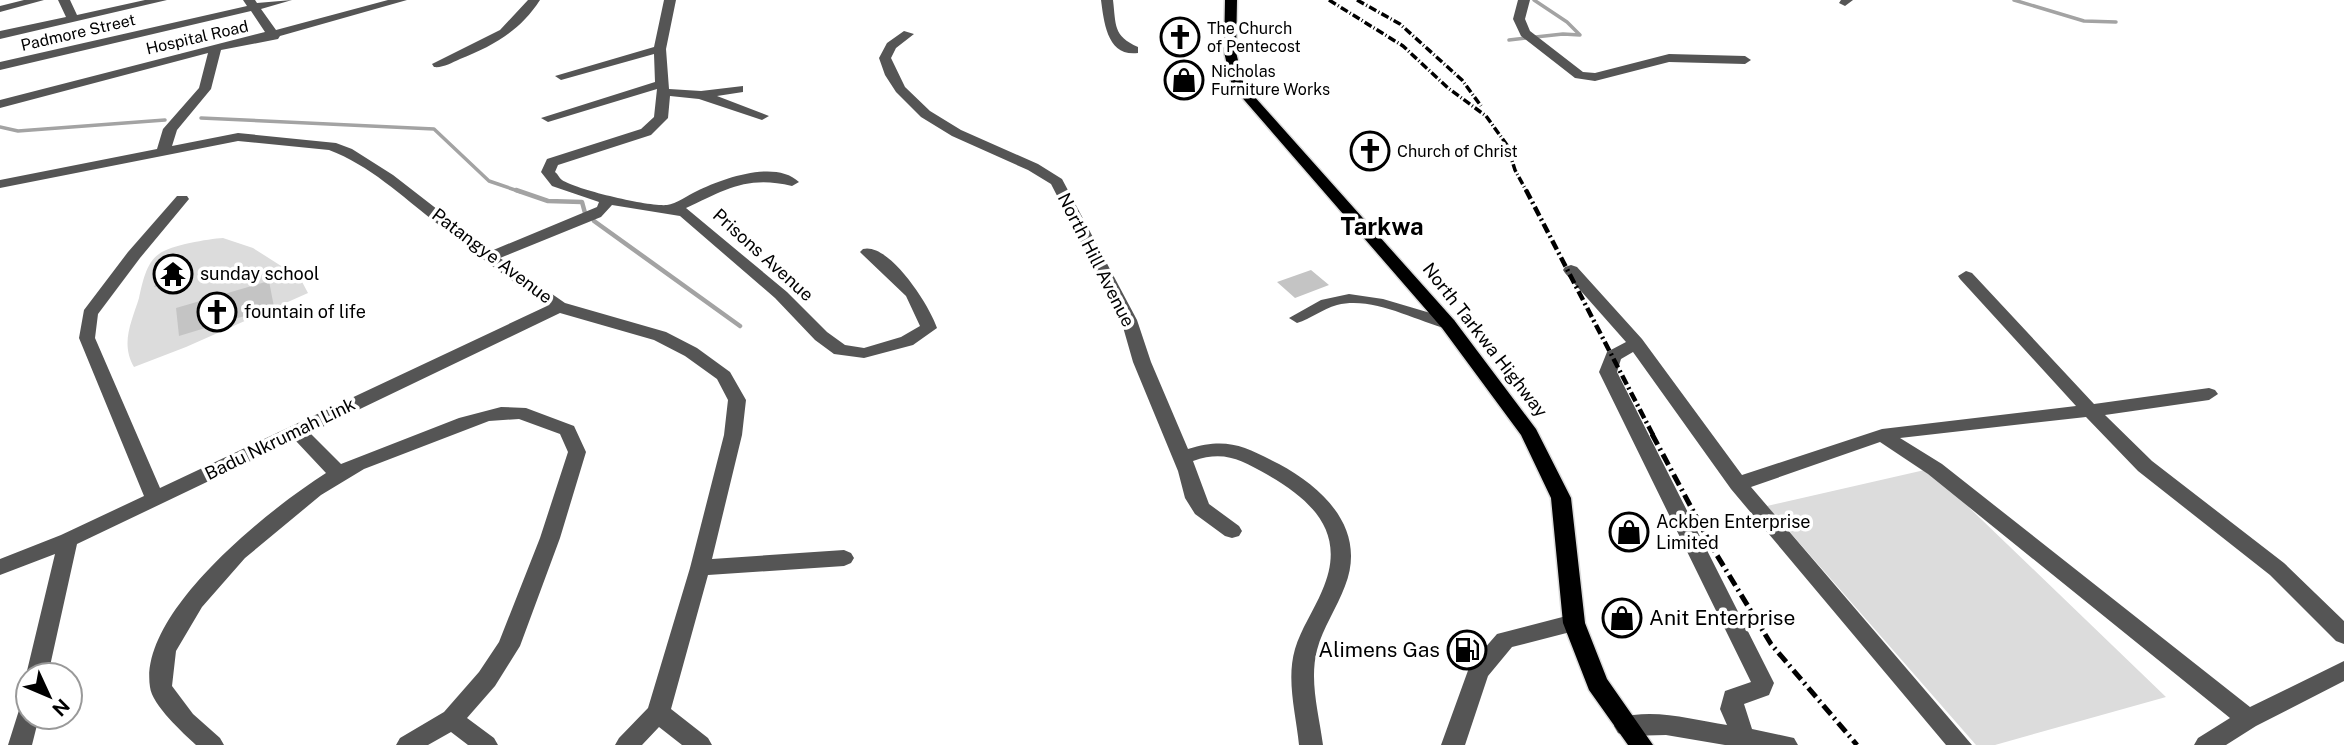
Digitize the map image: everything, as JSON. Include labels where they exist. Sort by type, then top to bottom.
[{"type":"main road","name":"North Tarkwa Highway","points":[[1231,0],[1230,52],[1238,86],[1448,324],[1530,433],[1561,498],[1574,624],[1597,683],[1641,745]]},
{"type":"street","points":[[0,9],[38,0]]},
{"type":"street","points":[[64,0],[73,20]]},
{"type":"street","points":[[0,35],[161,0]]},
{"type":"street","name":"Padmore Street","points":[[0,66],[251,4],[286,0]]},
{"type":"street","name":"Hospital Road","points":[[0,104],[111,73],[274,36],[401,0]]},
{"type":"street","points":[[438,64],[502,36],[528,11],[534,0]]},
{"type":"street","name":"Prisons Avenue","points":[[670,0],[660,49],[663,88],[661,118],[646,131],[552,162],[548,172],[557,183],[607,200],[643,208],[685,212],[781,295],[821,336],[840,350],[864,353],[907,341],[929,328],[923,306],[903,281],[869,252]]},
{"type":"street","points":[[1107,0],[1110,32],[1118,44],[1134,50]]},
{"type":"street","points":[[1524,0],[1519,19],[1525,33],[1579,75],[1595,77],[1669,58],[1745,61]]},
{"type":"street","points":[[251,4],[274,36]]},
{"type":"street","name":"North Hill Avenue","points":[[908,34],[891,46],[885,58],[893,79],[920,110],[988,149],[1042,170],[1057,182],[1129,320],[1152,387],[1183,458],[1195,498],[1202,509],[1232,531]]},
{"type":"street","points":[[164,150],[170,129],[205,89],[215,49]]},
{"type":"street","points":[[561,76],[660,49]]},
{"type":"street","points":[[548,118],[663,88],[701,95],[762,116]]},
{"type":"street","points":[[701,95],[738,89]]},
{"type":"street","name":"Patangye Avenue","points":[[0,184],[238,137],[338,149],[406,191],[489,257],[559,307],[660,336],[691,352],[724,376],[737,400],[733,435],[700,568],[658,713]]},
{"type":"street","points":[[671,209],[750,176],[777,176],[792,182]]},
{"type":"street","points":[[155,500],[87,338],[89,314],[134,255],[182,199]]},
{"type":"street","points":[[489,257],[596,214],[603,209],[607,200]]},
{"type":"street","points":[[1571,270],[1636,343],[1738,484],[1960,745]]},
{"type":"street","points":[[1966,276],[2090,411],[2145,466],[2277,569],[2344,635]]},
{"type":"street","points":[[1297,318],[1335,300],[1350,298],[1448,324]]},
{"type":"street","name":"Badu Nkrumah Link","points":[[0,567],[68,540],[155,500],[559,307]]},
{"type":"street","points":[[1636,343],[1613,356],[1608,372],[1763,682],[1761,688],[1733,698],[1732,709],[1745,739]]},
{"type":"street","points":[[1738,484],[1882,435],[2209,394]]},
{"type":"street","points":[[212,745],[186,721],[161,688],[164,653],[193,601],[237,554],[289,509],[339,474],[489,415],[513,412],[524,414],[567,430],[577,452],[550,538],[509,646],[487,679],[452,719],[408,745]]},
{"type":"street","points":[[297,430],[339,474]]},
{"type":"street","points":[[1882,435],[1935,470],[2248,719]]},
{"type":"street","points":[[1183,458],[1219,448],[1237,452],[1303,488],[1320,503],[1336,527],[1342,551],[1338,578],[1311,634],[1302,671],[1311,745]]},
{"type":"street","points":[[40,661],[68,540]]},
{"type":"street","points":[[700,568],[844,558]]},
{"type":"street","points":[[1453,745],[1478,672],[1504,640],[1574,624]]},
{"type":"street","points":[[2206,745],[2248,719],[2344,670]]},
{"type":"street","points":[[627,745],[658,713],[700,745]]},
{"type":"street","points":[[452,719],[486,745]]},
{"type":"street","points":[[1626,726],[1666,725],[1786,745]]},
{"type":"shaded area","points":[[223,238],[253,248],[300,278],[308,293],[134,367],[128,349],[129,332],[143,280],[151,262],[159,254],[172,248]]},
{"type":"shaded area","points":[[1929,469],[2166,697],[1995,745],[1976,745],[1767,506]]},
{"type":"building","name":"sunday school","points":[[191,262],[180,283],[154,287],[166,265]]},
{"type":"building","points":[[1311,270],[1329,285],[1295,298],[1277,282]]},
{"type":"building","name":"fountain of life","points":[[269,281],[274,307],[179,336],[176,308]]},
{"type":"waterway","points":[[1509,40],[1563,34],[1580,35],[1567,22],[1534,0]]},
{"type":"waterway","points":[[2014,0],[2084,21],[2116,22]]},
{"type":"waterway","points":[[201,118],[434,129],[489,181],[521,192]]},
{"type":"waterway","points":[[0,127],[18,131],[165,120]]},
{"type":"waterway","points":[[516,190],[548,201],[582,202],[585,213]]},
{"type":"waterway","points":[[594,221],[740,326]]},
{"type":"railway","points":[[1329,0],[1403,46],[1448,88],[1486,116],[1507,145],[1515,170],[1527,192]]},
{"type":"railway","points":[[1357,0],[1400,24],[1462,80],[1481,106]]},
{"type":"railway","points":[[1526,190],[1653,435]]},
{"type":"railway","points":[[1652,434],[1715,552],[1771,644],[1857,745]]},
{"type":"place","name":"The Church of Pentecost","points":[[1180,37]]},
{"type":"place","name":"Nicholas Furniture Works","points":[[1184,80]]},
{"type":"place","name":"Church of Christ","points":[[1370,151]]},
{"type":"place","name":"sunday school","points":[[173,274]]},
{"type":"place","name":"fountain of life","points":[[217,312]]},
{"type":"place","name":"Ackben Enterprise Limited","points":[[1629,532]]},
{"type":"place","name":"Anit Enterprise","points":[[1622,618]]},
{"type":"place","name":"Alimens Gas","points":[[1467,650]]},
{"type":"district","name":"Tarkwa","points":[[1382,227]]}]
